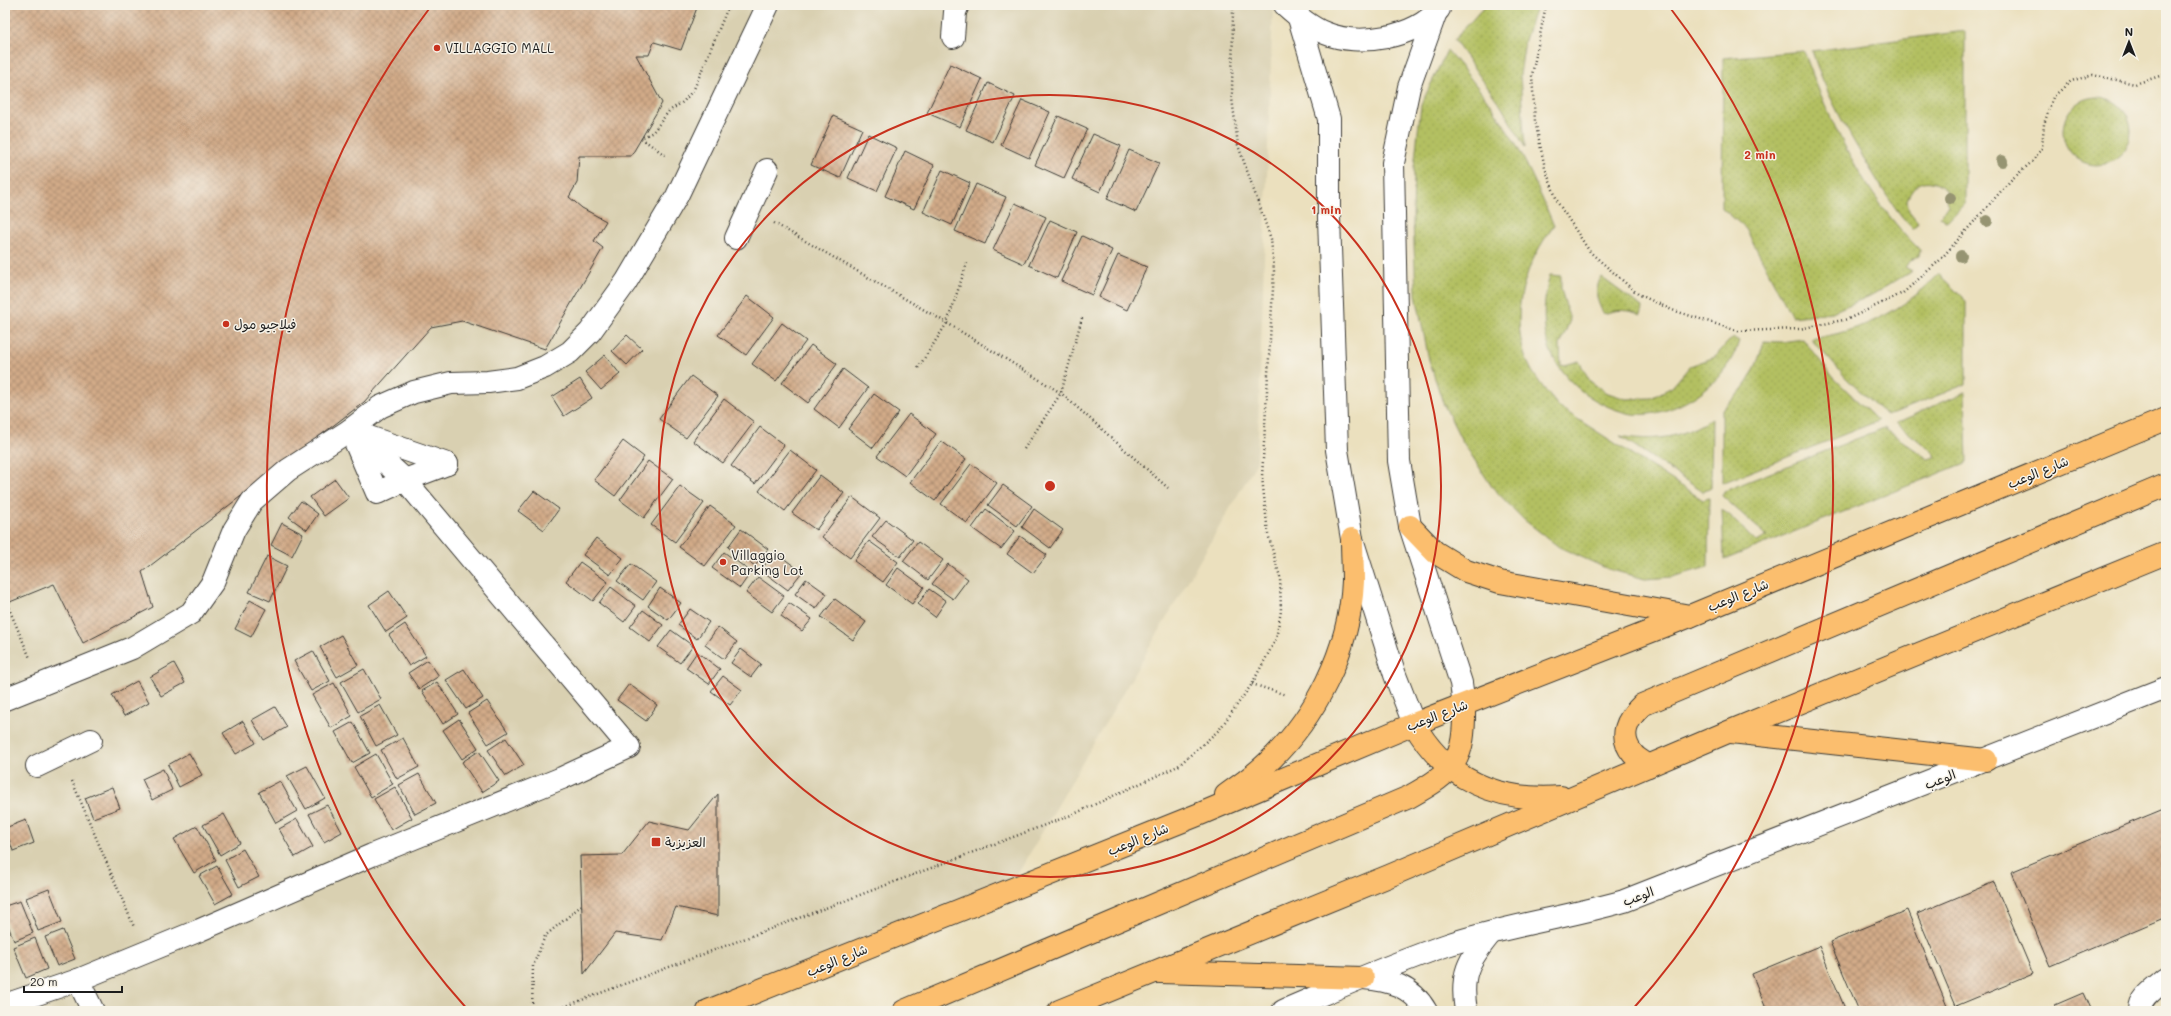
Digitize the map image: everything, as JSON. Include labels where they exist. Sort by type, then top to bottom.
[{"type":"main road","name":"شارع الوعب","points":[[708,1011],[1200,814],[1414,724],[1690,616],[2166,419]]},
{"type":"main road","points":[[1648,766],[1633,754],[1626,740],[1625,728],[1631,715],[1642,705],[2166,485]]},
{"type":"main road","points":[[1410,526],[1436,552],[1466,571],[1500,582],[1690,616]]},
{"type":"main road","points":[[1200,814],[1264,766],[1292,737],[1315,705],[1334,666],[1347,625],[1353,582],[1352,539]]},
{"type":"main road","points":[[1059,1011],[1151,972],[1389,876],[1728,732],[2166,553]]},
{"type":"main road","points":[[904,1011],[1388,807],[1430,786],[1452,769],[1460,752],[1464,729],[1464,705]]},
{"type":"main road","points":[[1414,724],[1424,742],[1436,757],[1473,782],[1504,794],[1523,798],[1575,796]]},
{"type":"main road","points":[[1728,732],[1986,760]]},
{"type":"main road","points":[[1151,972],[1362,978]]},
{"type":"street","points":[[5,699],[132,648],[191,613],[213,582],[234,530],[252,501],[288,470],[350,430],[380,408],[414,392],[451,383],[488,382],[517,378],[545,367],[570,352],[590,332],[626,282],[677,196],[768,5]]},
{"type":"street","points":[[952,37],[955,12],[958,5]]},
{"type":"street","points":[[1292,12],[1325,34],[1354,40],[1384,39],[1412,29],[1439,8]]},
{"type":"street","points":[[1439,8],[1409,87],[1393,162],[1398,461],[1410,526],[1461,683],[1464,705]]},
{"type":"street","points":[[1292,12],[1328,119],[1329,218],[1337,450],[1352,539],[1395,675],[1414,724]]},
{"type":"street","points":[[736,238],[748,208],[767,170]]},
{"type":"street","points":[[350,430],[447,464],[378,492],[350,430]]},
{"type":"street","points":[[9,1006],[144,953],[372,855],[562,778],[629,747],[405,480],[350,430]]},
{"type":"street","points":[[1986,760],[2166,688]]},
{"type":"street","points":[[37,766],[91,740]]},
{"type":"street","name":"الوعب","points":[[1283,1011],[1447,945],[1491,933],[1594,910],[1624,901],[1986,760]]},
{"type":"street","points":[[1466,1011],[1463,990],[1466,969],[1476,950],[1491,933]]},
{"type":"street","points":[[1362,978],[1384,979],[1405,988],[1421,1002],[1426,1011]]},
{"type":"street","points":[[2140,1011],[2140,1006],[2146,996],[2166,979]]},
{"type":"street","points":[[78,980],[93,1011]]},
{"type":"path","points":[[641,138],[653,132],[669,111],[683,102],[694,89],[729,5]]},
{"type":"path","points":[[553,1011],[1074,814],[1178,766],[1219,730],[1252,684],[1276,639],[1281,611],[1280,577],[1268,534],[1262,477],[1274,271],[1271,239],[1238,145],[1232,98],[1233,5]]},
{"type":"path","points":[[1546,5],[1532,75],[1534,121],[1545,168],[1558,203],[1590,252],[1638,294],[1672,310],[1738,331],[1799,329],[1848,319],[1903,293],[1939,261],[2011,180],[2033,161],[2042,148],[2044,124],[2053,97],[2071,81],[2093,75],[2135,84],[2166,74]]},
{"type":"path","points":[[748,208],[947,323],[1061,393],[1168,488]]},
{"type":"path","points":[[918,368],[947,323],[967,263]]},
{"type":"path","points":[[1024,449],[1061,393],[1082,318]]},
{"type":"path","points":[[7,604],[41,684]]},
{"type":"path","points":[[1252,684],[1315,705]]},
{"type":"path","points":[[61,754],[144,953]]},
{"type":"path","points":[[532,1011],[533,966],[544,936],[582,906]]},
{"type":"shaded area","name":"فيلاجيو مول","points":[[5,5],[1273,5],[1257,462],[1012,884],[679,1011],[5,1011]]},
{"type":"green space","points":[[1488,5],[1537,5],[1525,40],[1520,75],[1525,147],[1501,106],[1454,40],[1482,9]]},
{"type":"green space","points":[[1965,31],[1965,203],[1947,222],[1940,217],[1948,205],[1946,190],[1940,185],[1923,182],[1914,188],[1907,200],[1909,211],[1918,222],[1913,229],[1900,215],[1889,199],[1852,139],[1830,97],[1812,51]]},
{"type":"green space","points":[[1447,50],[1485,98],[1513,140],[1532,176],[1554,226],[1535,255],[1528,271],[1520,304],[1519,321],[1521,339],[1525,356],[1531,370],[1559,407],[1703,500],[1709,498],[1708,567],[1672,577],[1645,579],[1608,569],[1559,547],[1523,519],[1492,487],[1461,439],[1443,403],[1429,360],[1416,295],[1413,220],[1414,167],[1421,105]]},
{"type":"green space","points":[[1804,51],[1825,105],[1851,157],[1882,207],[1920,250],[1919,256],[1913,259],[1905,267],[1912,271],[1870,296],[1832,312],[1792,317],[1746,229],[1722,208],[1723,58]]},
{"type":"green space","points":[[2097,97],[2110,100],[2121,107],[2128,118],[2131,131],[2128,144],[2121,155],[2110,162],[2097,165],[2084,162],[2073,155],[2066,144],[2063,131],[2066,118],[2073,107],[2084,100]]},
{"type":"green space","points":[[1939,274],[1966,301],[1966,384],[1887,416],[1849,381],[1811,339],[1847,331],[1881,317],[1911,299]]},
{"type":"green space","points":[[1550,275],[1561,276],[1561,289],[1570,320],[1560,345],[1561,366],[1579,361],[1590,381],[1605,392],[1626,399],[1651,398],[1672,387],[1690,366],[1715,357],[1728,342],[1734,338],[1739,341],[1730,362],[1715,380],[1696,396],[1678,406],[1658,413],[1647,414],[1627,413],[1614,409],[1577,388],[1567,378],[1552,354],[1545,333],[1544,316],[1546,291]]},
{"type":"green space","points":[[1601,277],[1642,307],[1641,315],[1622,310],[1604,314],[1599,305],[1597,296],[1597,287]]},
{"type":"green space","points":[[1803,339],[1833,377],[1878,421],[1722,483],[1722,409],[1738,394],[1749,379],[1764,341],[1781,342]]},
{"type":"green space","points":[[1965,392],[1967,462],[1724,560],[1722,509],[1757,542],[1767,536],[1722,496],[1724,491],[1884,428],[1928,459],[1936,457],[1934,453],[1896,423]]},
{"type":"green space","points":[[1712,418],[1711,488],[1703,492],[1620,436],[1644,439],[1668,437],[1690,430]]},
{"type":"building","name":"فيلاجيو مول","points":[[5,5],[698,5],[681,50],[654,42],[649,55],[636,55],[662,103],[631,156],[579,156],[577,183],[569,197],[582,208],[606,221],[594,241],[603,248],[545,349],[462,321],[431,327],[364,402],[142,572],[153,607],[83,643],[54,584],[5,604]]},
{"type":"building","points":[[950,64],[982,79],[960,127],[927,113]]},
{"type":"building","points":[[988,83],[1015,96],[993,142],[966,130]]},
{"type":"building","points":[[1022,100],[1050,112],[1029,158],[1001,145]]},
{"type":"building","points":[[833,116],[862,129],[840,178],[811,165]]},
{"type":"building","points":[[1058,116],[1087,129],[1064,178],[1035,165]]},
{"type":"building","points":[[868,134],[897,148],[877,191],[848,178]]},
{"type":"building","points":[[1093,134],[1121,146],[1100,192],[1072,179]]},
{"type":"building","points":[[1129,150],[1159,163],[1136,212],[1107,199]]},
{"type":"building","points":[[905,151],[934,165],[914,209],[885,196]]},
{"type":"building","points":[[942,170],[970,183],[952,225],[923,212]]},
{"type":"building","points":[[976,184],[1006,197],[985,244],[955,231]]},
{"type":"building","points":[[1015,203],[1046,217],[1024,264],[993,250]]},
{"type":"building","points":[[1050,220],[1077,232],[1057,278],[1029,265]]},
{"type":"building","points":[[1082,236],[1112,250],[1092,295],[1061,281]]},
{"type":"building","points":[[1118,255],[1147,267],[1127,310],[1099,297]]},
{"type":"building","points":[[747,296],[774,317],[746,355],[718,335]]},
{"type":"building","points":[[782,323],[806,341],[776,381],[752,364]]},
{"type":"building","points":[[627,335],[642,349],[627,365],[612,351]]},
{"type":"building","points":[[811,345],[837,364],[808,403],[782,383]]},
{"type":"building","points":[[605,355],[620,374],[601,390],[585,372]]},
{"type":"building","points":[[843,369],[868,388],[839,428],[814,409]]},
{"type":"building","points":[[691,376],[718,396],[686,438],[659,419]]},
{"type":"building","points":[[580,379],[592,398],[564,416],[552,397]]},
{"type":"building","points":[[874,394],[899,412],[873,448],[848,429]]},
{"type":"building","points":[[724,399],[754,422],[723,463],[693,441]]},
{"type":"building","points":[[909,414],[936,434],[905,476],[877,456]]},
{"type":"building","points":[[760,427],[784,445],[755,484],[731,466]]},
{"type":"building","points":[[623,441],[644,457],[615,496],[594,480]]},
{"type":"building","points":[[941,441],[966,459],[935,501],[910,482]]},
{"type":"building","points":[[790,450],[816,470],[785,511],[759,491]]},
{"type":"building","points":[[648,461],[673,479],[644,518],[620,500]]},
{"type":"building","points":[[971,464],[997,483],[967,523],[941,504]]},
{"type":"building","points":[[820,475],[844,493],[816,530],[792,513]]},
{"type":"building","points":[[335,479],[349,498],[324,516],[310,497]]},
{"type":"building","points":[[1003,485],[1032,506],[1017,526],[988,505]]},
{"type":"building","points":[[680,486],[704,503],[675,542],[651,525]]},
{"type":"building","points":[[534,491],[559,509],[544,530],[518,511]]},
{"type":"building","points":[[852,497],[880,518],[850,558],[822,537]]},
{"type":"building","points":[[301,501],[318,514],[307,530],[289,517]]},
{"type":"building","points":[[710,506],[736,525],[705,566],[679,547]]},
{"type":"building","points":[[986,509],[1015,531],[1001,549],[972,528]]},
{"type":"building","points":[[1034,509],[1063,530],[1050,548],[1022,527]]},
{"type":"building","points":[[886,520],[913,540],[900,557],[872,537]]},
{"type":"building","points":[[282,523],[303,534],[292,556],[271,545]]},
{"type":"building","points":[[741,529],[768,549],[755,566],[728,547]]},
{"type":"building","points":[[1020,536],[1047,555],[1033,573],[1007,554]]},
{"type":"building","points":[[596,538],[623,558],[610,575],[583,555]]},
{"type":"building","points":[[869,541],[898,562],[883,582],[854,561]]},
{"type":"building","points":[[918,542],[943,560],[928,580],[903,561]]},
{"type":"building","points":[[724,552],[751,572],[740,588],[712,568]]},
{"type":"building","points":[[775,552],[802,572],[788,590],[761,570]]},
{"type":"building","points":[[267,556],[287,566],[270,601],[249,592]]},
{"type":"building","points":[[580,562],[608,582],[593,601],[566,581]]},
{"type":"building","points":[[631,564],[656,582],[643,600],[617,581]]},
{"type":"building","points":[[948,564],[968,579],[953,599],[932,584]]},
{"type":"building","points":[[898,568],[924,587],[912,604],[886,585]]},
{"type":"building","points":[[758,577],[784,596],[772,612],[746,593]]},
{"type":"building","points":[[806,579],[827,594],[816,609],[795,594]]},
{"type":"building","points":[[611,587],[636,606],[624,622],[599,603]]},
{"type":"building","points":[[660,588],[681,603],[668,620],[648,606]]},
{"type":"building","points":[[929,589],[946,601],[935,617],[918,604]]},
{"type":"building","points":[[389,591],[407,618],[386,632],[369,605]]},
{"type":"building","points":[[835,599],[866,622],[853,640],[821,617]]},
{"type":"building","points":[[250,600],[266,609],[251,637],[235,629]]},
{"type":"building","points":[[789,603],[812,619],[802,631],[781,616]]},
{"type":"building","points":[[690,609],[709,622],[697,639],[678,625]]},
{"type":"building","points":[[643,610],[663,625],[650,642],[630,627]]},
{"type":"building","points":[[405,624],[426,656],[409,666],[389,635]]},
{"type":"building","points":[[718,627],[737,642],[724,659],[705,645]]},
{"type":"building","points":[[671,630],[693,646],[680,663],[658,647]]},
{"type":"building","points":[[341,635],[358,665],[337,677],[320,647]]},
{"type":"building","points":[[741,649],[761,664],[751,677],[731,663]]},
{"type":"building","points":[[313,651],[330,681],[311,691],[294,661]]},
{"type":"building","points":[[697,652],[720,669],[709,684],[686,668]]},
{"type":"building","points":[[428,660],[439,676],[419,689],[408,673]]},
{"type":"building","points":[[174,663],[185,683],[161,696],[150,677]]},
{"type":"building","points":[[364,669],[381,699],[358,712],[341,682]]},
{"type":"building","points":[[464,669],[483,698],[466,709],[446,680]]},
{"type":"building","points":[[723,676],[742,690],[730,705],[711,691]]},
{"type":"building","points":[[137,681],[149,702],[124,716],[112,695]]},
{"type":"building","points":[[437,682],[458,714],[443,724],[422,691]]},
{"type":"building","points":[[334,683],[352,716],[331,728],[312,695]]},
{"type":"building","points":[[629,684],[657,705],[646,721],[617,700]]},
{"type":"building","points":[[487,701],[508,732],[488,744],[468,713]]},
{"type":"building","points":[[380,705],[397,735],[376,746],[360,716]]},
{"type":"building","points":[[275,707],[287,727],[264,740],[252,720]]},
{"type":"building","points":[[459,719],[478,748],[462,759],[443,730]]},
{"type":"building","points":[[243,721],[256,743],[236,754],[223,733]]},
{"type":"building","points":[[353,722],[370,753],[352,763],[335,732]]},
{"type":"building","points":[[403,738],[419,767],[397,779],[381,750]]},
{"type":"building","points":[[506,738],[524,765],[506,776],[488,750]]},
{"type":"building","points":[[479,751],[499,781],[482,792],[462,762]]},
{"type":"building","points":[[189,753],[202,775],[179,787],[168,765]]},
{"type":"building","points":[[376,754],[393,784],[371,797],[354,767]]},
{"type":"building","points":[[307,766],[325,798],[306,809],[287,776]]},
{"type":"building","points":[[163,769],[172,790],[152,800],[142,779]]},
{"type":"building","points":[[419,774],[436,803],[415,814],[399,785]]},
{"type":"building","points":[[280,781],[297,811],[276,823],[259,792]]},
{"type":"building","points":[[112,787],[120,808],[93,818],[85,798]]},
{"type":"building","points":[[395,787],[412,818],[391,830],[374,799]]},
{"type":"building","points":[[718,794],[718,916],[676,907],[662,940],[615,933],[584,974],[580,856],[622,855],[649,821],[689,830]]},
{"type":"building","points":[[327,805],[342,832],[324,842],[309,814]]},
{"type":"building","points":[[2166,808],[2166,917],[2050,966],[2011,872]]},
{"type":"building","points":[[224,814],[240,843],[220,855],[203,825]]},
{"type":"building","points":[[297,819],[313,847],[295,857],[279,829]]},
{"type":"building","points":[[26,820],[34,843],[13,851],[5,828]]},
{"type":"building","points":[[197,826],[216,860],[194,873],[174,839]]},
{"type":"building","points":[[243,849],[259,877],[239,887],[225,860]]},
{"type":"building","points":[[217,866],[233,894],[215,904],[199,876]]},
{"type":"building","points":[[1994,882],[2033,974],[1956,1006],[1917,914]]},
{"type":"building","points":[[49,889],[62,922],[38,931],[26,898]]},
{"type":"building","points":[[20,901],[33,933],[14,941],[5,918],[5,906]]},
{"type":"building","points":[[1907,910],[1949,1011],[1859,1011],[1830,942]]},
{"type":"building","points":[[63,930],[75,959],[57,966],[45,937]]},
{"type":"building","points":[[35,938],[47,969],[26,978],[13,947]]},
{"type":"building","points":[[1819,946],[1846,1011],[1767,1011],[1752,974]]},
{"type":"building","points":[[2083,993],[2091,1011],[2058,1011],[2055,1005]]},
{"type":"place","name":"VILLAGGIO MALL","points":[[437,48]]},
{"type":"place","name":"فيلاجيو مول","points":[[226,324]]},
{"type":"place","name":"Villaggio Parking Lot","points":[[723,562]]},
{"type":"place","name":"العزيزية","points":[[656,842]]}]
